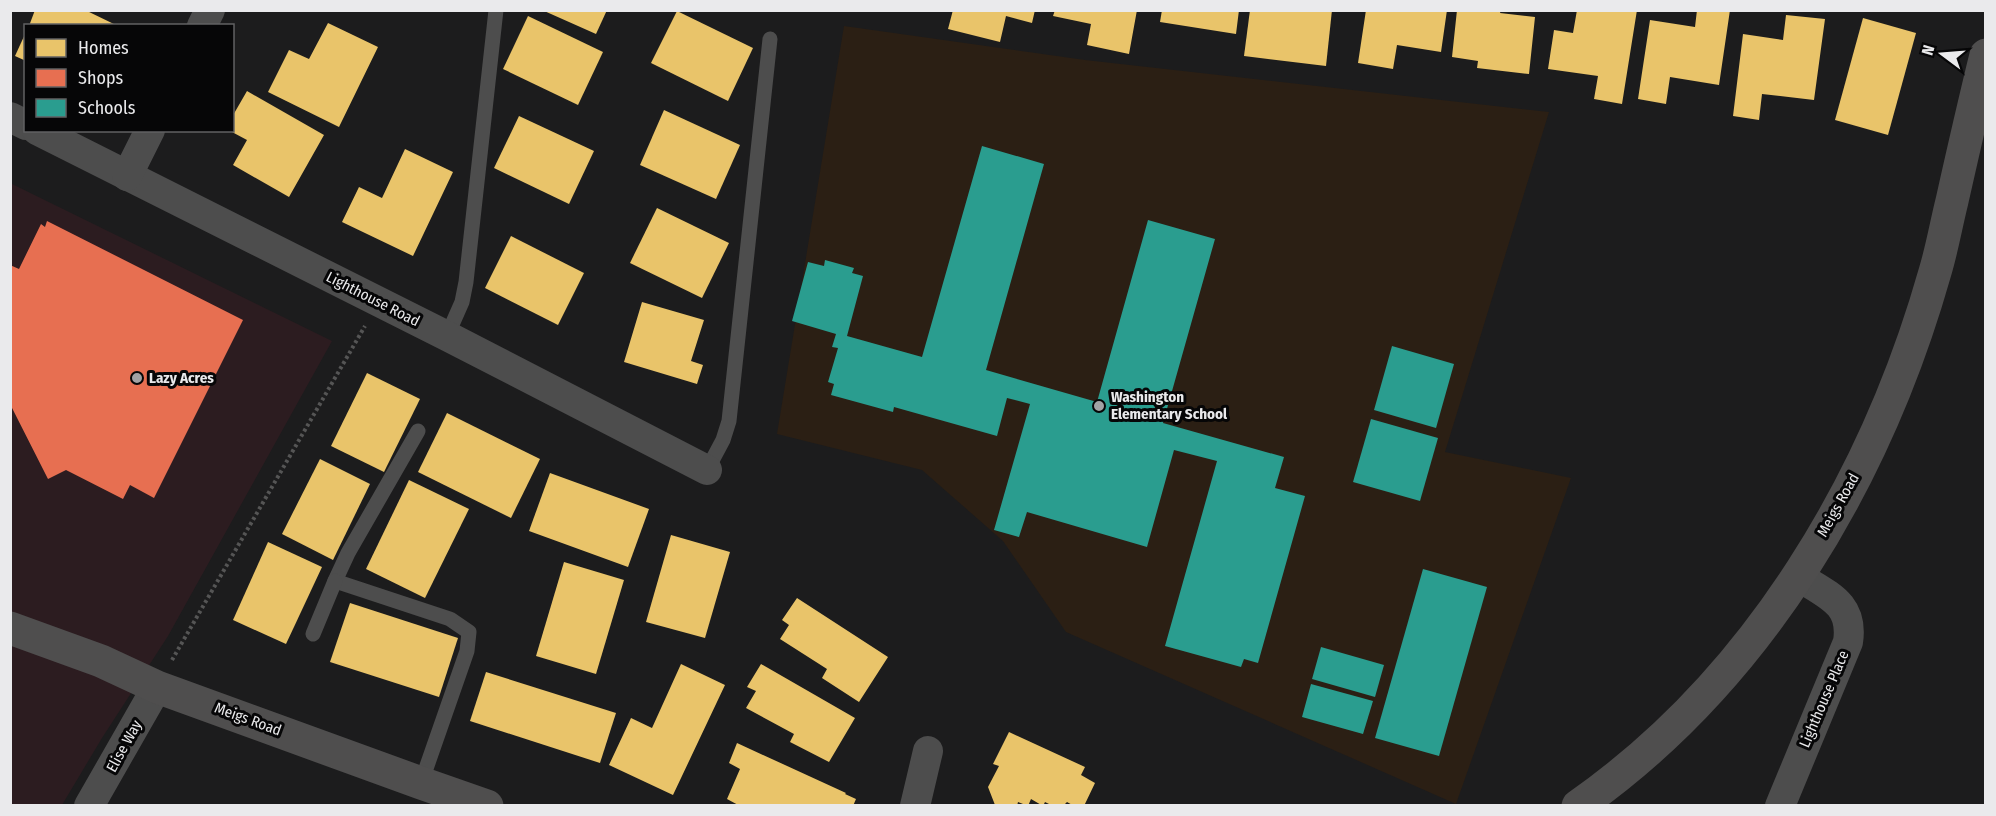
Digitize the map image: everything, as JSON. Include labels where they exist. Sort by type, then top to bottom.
[{"type":"main road","name":"Meigs Road","points":[[1578,806],[1654,745],[1708,692],[1756,636],[1798,576],[1838,508],[1874,438],[1905,366],[1935,271],[1986,55]]},
{"type":"main road","name":"Meigs Road","points":[[10,628],[101,661],[157,687],[487,806]]},
{"type":"street","points":[[203,24],[210,10]]},
{"type":"street","points":[[10,117],[24,124]]},
{"type":"street","name":"Lighthouse Road","points":[[41,132],[447,336],[707,470]]},
{"type":"street","points":[[127,176],[149,132]]},
{"type":"street","name":"Lighthouse Place","points":[[1780,806],[1848,642],[1850,627],[1845,612],[1834,600],[1798,576]]},
{"type":"street","name":"Elise Way","points":[[90,806],[157,687]]},
{"type":"street","points":[[915,806],[928,751]]},
{"type":"lane","points":[[447,336],[462,302],[466,282],[496,10]]},
{"type":"lane","points":[[707,470],[723,440],[729,421],[770,39]]},
{"type":"lane","points":[[313,634],[348,553],[418,431]]},
{"type":"lane","points":[[335,581],[450,619],[469,632],[467,651],[421,783]]},
{"type":"path","points":[[157,687],[378,302]]},
{"type":"shaded area","points":[[844,26],[1085,60],[1549,112],[1445,452],[1571,478],[1456,804],[1066,632],[1003,541],[922,470],[777,434]]},
{"type":"shaded area","points":[[10,183],[332,341],[168,636],[62,805],[11,805]]},
{"type":"building: Homes","points":[[35,10],[85,10],[114,24],[30,24]]},
{"type":"building: Homes","points":[[542,10],[607,10],[596,34]]},
{"type":"building: Homes","points":[[953,10],[1035,10],[1032,23],[1006,16],[1000,42],[948,29]]},
{"type":"building: Homes","points":[[1055,10],[1137,10],[1129,54],[1087,45],[1091,24],[1053,16]]},
{"type":"building: Homes","points":[[1162,10],[1239,10],[1236,34],[1160,22]]},
{"type":"building: Homes","points":[[1250,10],[1332,10],[1326,66],[1244,56]]},
{"type":"building: Homes","points":[[1366,10],[1447,10],[1441,52],[1397,45],[1393,69],[1358,63]]},
{"type":"building: Homes","points":[[1457,10],[1501,10],[1500,13],[1535,17],[1529,74],[1477,68],[1478,61],[1452,57]]},
{"type":"building: Homes","points":[[1577,10],[1637,10],[1622,104],[1594,99],[1598,76],[1548,69],[1554,30],[1573,33]]},
{"type":"building: Homes","points":[[1697,10],[1730,10],[1719,85],[1670,77],[1666,104],[1638,99],[1650,20],[1695,27]]},
{"type":"building: Homes","points":[[677,11],[753,48],[728,101],[651,63]]},
{"type":"building: Homes","points":[[1786,15],[1825,19],[1814,100],[1762,94],[1759,120],[1733,116],[1743,34],[1783,40]]},
{"type":"building: Homes","points":[[528,16],[603,52],[578,105],[503,69]]},
{"type":"building: Homes","points":[[1863,18],[1916,33],[1888,135],[1835,120]]},
{"type":"building: Homes","points":[[328,23],[378,47],[339,127],[268,92],[289,50],[309,59]]},
{"type":"building: Homes","points":[[24,36],[24,60],[15,56]]},
{"type":"building: Homes","points":[[247,91],[324,135],[289,197],[233,165],[247,140],[232,132],[234,132],[234,114]]},
{"type":"building: Homes","points":[[664,110],[740,145],[716,199],[640,165]]},
{"type":"building: Homes","points":[[519,116],[594,151],[569,204],[494,168]]},
{"type":"building: Homes","points":[[405,149],[453,172],[413,256],[342,222],[359,187],[382,198]]},
{"type":"building: Homes","points":[[657,208],[729,243],[702,298],[630,263]]},
{"type":"building: Homes","points":[[511,236],[584,273],[558,325],[485,288]]},
{"type":"building: Homes","points":[[642,302],[704,320],[691,361],[703,365],[697,384],[624,362]]},
{"type":"building: Homes","points":[[367,373],[420,399],[384,472],[331,446]]},
{"type":"building: Homes","points":[[447,413],[540,459],[511,518],[418,472]]},
{"type":"building: Homes","points":[[320,459],[370,484],[333,560],[282,534]]},
{"type":"building: Homes","points":[[550,473],[649,509],[628,567],[529,531]]},
{"type":"building: Homes","points":[[409,480],[469,509],[425,598],[366,569]]},
{"type":"building: Homes","points":[[671,535],[730,552],[705,638],[646,622]]},
{"type":"building: Homes","points":[[268,542],[322,567],[286,644],[233,620]]},
{"type":"building: Homes","points":[[564,562],[624,580],[596,674],[536,656]]},
{"type":"building: Homes","points":[[797,598],[888,657],[859,702],[822,678],[827,669],[780,639],[789,625],[782,620]]},
{"type":"building: Homes","points":[[350,603],[458,638],[439,697],[330,662]]},
{"type":"building: Homes","points":[[681,664],[725,685],[673,795],[609,765],[631,718],[652,728]]},
{"type":"building: Homes","points":[[761,664],[855,718],[829,762],[790,742],[794,734],[746,708],[756,691],[747,687]]},
{"type":"building: Homes","points":[[486,672],[616,713],[600,763],[470,721]]},
{"type":"building: Homes","points":[[1009,732],[1085,767],[1081,775],[1095,783],[1084,806],[1074,806],[1067,802],[1063,806],[1053,806],[1045,802],[1043,806],[1031,799],[1028,806],[1018,802],[1017,806],[995,805],[988,787],[999,766],[993,764]]},
{"type":"building: Homes","points":[[737,743],[846,793],[856,799],[853,806],[740,806],[727,799],[740,769],[729,763]]},
{"type":"building: Shops","points":[[47,221],[243,320],[154,498],[130,485],[123,499],[66,470],[48,479],[10,404],[10,265],[19,269],[41,224],[45,227]]},
{"type":"building: Schools","name":"Washington Elementary School","points":[[982,146],[1044,164],[986,370],[1097,402],[1148,220],[1215,239],[1163,423],[1284,457],[1275,488],[1305,496],[1258,663],[1244,659],[1241,667],[1165,646],[1217,461],[1174,450],[1147,547],[1027,512],[1019,537],[994,530],[1030,404],[1007,398],[997,436],[894,407],[893,412],[831,395],[834,384],[828,382],[838,348],[832,347],[836,334],[792,321],[808,262],[824,266],[825,260],[854,268],[852,273],[863,276],[847,336],[922,357]]},
{"type":"building: Schools","points":[[1392,346],[1454,364],[1436,428],[1374,410]]},
{"type":"building: Schools","points":[[1371,419],[1438,438],[1420,501],[1353,482]]},
{"type":"building: Schools","points":[[1423,569],[1487,587],[1439,756],[1375,738]]},
{"type":"building: Schools","points":[[1321,647],[1384,665],[1375,697],[1312,679]]},
{"type":"building: Schools","points":[[1311,684],[1373,701],[1363,734],[1302,717]]},
{"type":"place","name":"Lazy Acres","points":[[137,378]]},
{"type":"place","name":"Washington Elementary School","points":[[1099,406]]}]
